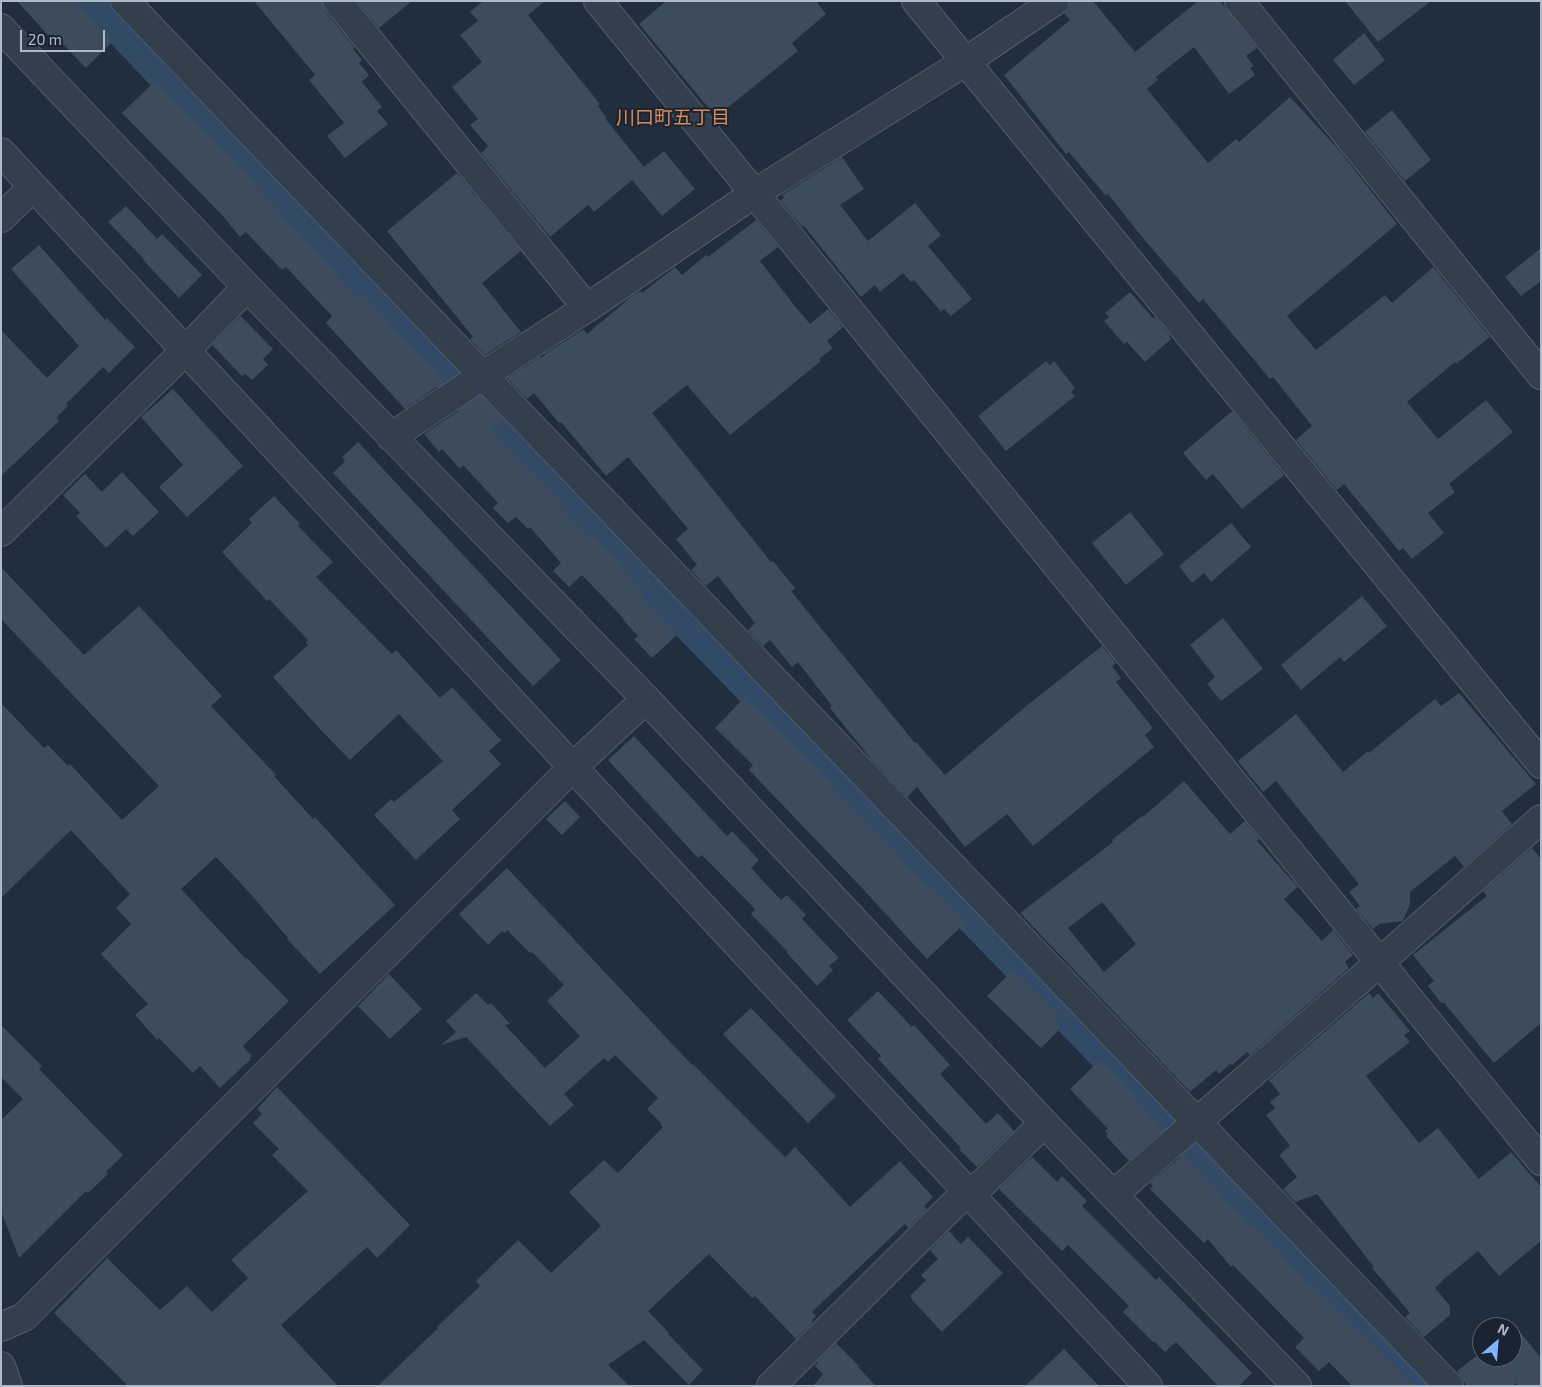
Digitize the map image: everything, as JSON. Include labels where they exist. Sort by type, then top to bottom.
[{"type":"street","points":[[125,1],[1449,1386]]},
{"type":"street","points":[[337,1],[587,308]]},
{"type":"street","points":[[598,1],[1541,1161]]},
{"type":"street","points":[[916,1],[1541,764]]},
{"type":"street","points":[[391,437],[587,308],[755,193],[965,62],[1055,1]]},
{"type":"street","points":[[1239,1],[1541,375]]},
{"type":"street","points":[[1,28],[391,437],[646,699],[1044,1123],[1297,1386]]},
{"type":"street","points":[[1,152],[1148,1386]]},
{"type":"street","points":[[1,218],[33,187]]},
{"type":"street","points":[[1,532],[186,350],[247,287]]},
{"type":"street","points":[[1,1327],[24,1318],[572,768],[646,699]]},
{"type":"street","points":[[1114,1196],[1541,819]]},
{"type":"street","points":[[772,1386],[952,1206],[983,1183],[1044,1123]]},
{"type":"street","points":[[1,1366],[8,1386]]},
{"type":"building","points":[[17,1],[74,1],[113,41],[86,68],[60,41],[57,45]]},
{"type":"building","points":[[254,1],[322,1],[325,11],[355,48],[353,49],[362,60],[359,63],[369,75],[362,82],[382,107],[377,111],[388,124],[345,158],[327,136],[344,123],[309,80],[315,75]]},
{"type":"building","points":[[357,1],[412,1],[379,28]]},
{"type":"building","points":[[483,1],[545,1],[528,15],[600,104],[598,106],[605,118],[644,167],[664,151],[695,189],[662,216],[632,180],[594,212],[588,205],[550,237],[481,153],[488,146],[470,125],[478,119],[452,87],[482,62],[460,35],[478,21],[470,12]]},
{"type":"building","points":[[666,1],[816,1],[826,14],[792,43],[798,51],[716,117],[639,24]]},
{"type":"building","points":[[1070,1],[1093,1],[1135,52],[1198,1],[1220,1],[1257,48],[1246,56],[1254,66],[1250,68],[1255,75],[1229,94],[1194,47],[1156,77],[1158,80],[1147,89],[1208,163],[1236,139],[1239,142],[1290,97],[1340,151],[1397,224],[1287,316],[1316,350],[1385,295],[1392,303],[1433,267],[1490,337],[1456,364],[1455,362],[1407,402],[1438,439],[1486,400],[1513,432],[1449,484],[1455,492],[1428,513],[1444,533],[1412,559],[1403,548],[1399,551],[1344,484],[1337,490],[1296,440],[1312,426],[1273,377],[1270,379],[1203,299],[1199,303],[1108,194],[1106,196],[1069,152],[1066,154],[1004,75],[1070,20],[1064,13],[1069,8]]},
{"type":"building","points":[[1345,1],[1431,1],[1378,42]]},
{"type":"building","points":[[1364,33],[1385,60],[1354,85],[1333,60]]},
{"type":"building","points":[[155,81],[275,206],[280,215],[358,297],[361,293],[444,382],[405,409],[326,323],[332,316],[286,267],[282,270],[246,232],[240,237],[222,215],[122,113]]},
{"type":"building","points":[[1392,110],[1431,160],[1405,181],[1365,132]]},
{"type":"building","points":[[842,157],[864,189],[840,205],[868,241],[915,203],[941,235],[928,246],[972,299],[951,316],[944,309],[941,312],[914,280],[911,282],[903,273],[880,292],[875,285],[861,297],[804,226],[802,227],[780,200],[784,198],[782,195]]},
{"type":"building","points":[[457,173],[521,251],[482,283],[521,332],[485,355],[470,339],[473,337],[387,231]]},
{"type":"building","points":[[126,206],[157,239],[162,234],[202,275],[179,298],[108,222]]},
{"type":"building","points":[[756,220],[778,247],[760,261],[794,305],[810,324],[828,309],[843,327],[827,341],[833,348],[819,359],[821,361],[730,435],[687,385],[652,413],[771,562],[773,561],[795,588],[791,591],[820,627],[915,743],[945,775],[1025,707],[1102,646],[1116,663],[1112,666],[1121,678],[1116,682],[1153,728],[1145,735],[1154,747],[1033,846],[1007,814],[965,847],[917,787],[907,797],[871,759],[830,708],[832,706],[798,662],[792,667],[770,640],[763,646],[748,630],[755,623],[718,576],[706,586],[691,570],[697,565],[676,539],[688,529],[628,457],[606,476],[534,393],[527,399],[507,378],[581,331],[584,330],[587,334],[632,296],[640,291],[642,293],[675,267],[682,275],[706,255],[708,257]]},
{"type":"building","points":[[39,245],[105,320],[107,318],[135,347],[109,373],[103,367],[66,404],[68,406],[57,417],[59,421],[1,476],[1,330],[47,378],[79,346],[11,269]]},
{"type":"building","points":[[1541,248],[1541,281],[1521,296],[1505,277]]},
{"type":"building","points":[[1130,292],[1153,318],[1155,317],[1171,339],[1145,362],[1127,342],[1124,344],[1104,321],[1109,317],[1105,313]]},
{"type":"building","points":[[241,316],[273,349],[263,359],[268,365],[252,380],[245,374],[242,376],[212,345]]},
{"type":"building","points":[[1046,361],[1050,365],[1054,361],[1075,388],[1071,392],[1075,396],[1006,451],[978,416]]},
{"type":"building","points":[[173,389],[243,466],[187,517],[159,487],[183,465],[141,417]]},
{"type":"building","points":[[481,396],[503,419],[491,430],[561,500],[557,503],[589,537],[617,562],[644,592],[640,596],[677,635],[652,658],[634,639],[638,636],[624,619],[582,575],[569,587],[553,571],[561,563],[530,527],[528,529],[516,517],[508,523],[493,508],[498,503],[463,465],[460,469],[442,449],[439,452],[424,434]]},
{"type":"building","points":[[1232,411],[1284,475],[1242,509],[1213,474],[1206,480],[1183,453]]},
{"type":"building","points":[[358,442],[561,660],[533,686],[333,473],[345,461],[342,457]]},
{"type":"building","points":[[122,472],[159,512],[133,536],[126,529],[106,548],[76,516],[80,513],[63,495],[85,474],[102,492]]},
{"type":"building","points":[[274,496],[300,524],[298,526],[333,562],[316,577],[392,654],[396,650],[440,698],[452,687],[501,740],[489,751],[501,764],[452,810],[460,819],[416,860],[374,815],[391,799],[394,802],[443,761],[399,714],[350,760],[273,677],[308,645],[306,642],[308,640],[269,599],[267,601],[222,552],[252,523],[249,519]]},
{"type":"building","points":[[1130,512],[1164,554],[1126,585],[1092,543]]},
{"type":"building","points":[[1231,523],[1251,547],[1211,582],[1204,573],[1192,583],[1179,566]]},
{"type":"building","points":[[1,567],[84,655],[139,606],[222,696],[211,706],[276,775],[274,776],[313,819],[315,817],[395,905],[320,974],[216,857],[181,889],[246,959],[289,1001],[243,1046],[252,1056],[249,1058],[251,1059],[220,1088],[200,1066],[193,1073],[159,1038],[157,1040],[135,1015],[148,1004],[101,954],[131,924],[116,908],[130,894],[71,830],[1,898],[1,703],[44,748],[48,745],[68,766],[70,764],[122,820],[159,786],[1,619]]},
{"type":"building","points":[[1362,596],[1387,626],[1344,662],[1340,657],[1301,690],[1281,665]]},
{"type":"building","points":[[1223,618],[1263,669],[1221,701],[1207,684],[1215,677],[1190,645]]},
{"type":"building","points":[[1459,693],[1536,784],[1502,811],[1512,824],[1464,867],[1455,856],[1410,892],[1410,904],[1403,921],[1379,924],[1373,929],[1356,909],[1360,906],[1349,892],[1359,884],[1276,781],[1263,792],[1238,761],[1296,714],[1343,772],[1435,699],[1441,706]]},
{"type":"building","points":[[744,698],[833,786],[831,788],[898,853],[896,855],[930,890],[933,887],[966,922],[927,959],[749,770],[753,765],[715,728]]},
{"type":"building","points":[[634,736],[727,836],[732,831],[759,860],[751,868],[781,900],[787,895],[806,915],[802,919],[839,958],[829,966],[833,970],[817,986],[788,952],[751,914],[755,909],[702,855],[698,858],[608,760]]},
{"type":"building","points":[[1184,781],[1230,834],[1245,821],[1259,839],[1257,841],[1298,887],[1284,899],[1322,941],[1333,930],[1353,955],[1345,962],[1349,968],[1250,1055],[1247,1052],[1219,1074],[1216,1070],[1190,1092],[1020,913],[1143,817]],"holes":[[[1102,902],[1136,944],[1104,972],[1068,928]]]},
{"type":"building","points":[[565,801],[580,817],[562,835],[546,819]]},
{"type":"building","points":[[1532,848],[1541,859],[1541,1023],[1494,1063],[1428,986],[1434,981],[1413,955],[1487,896],[1483,891]]},
{"type":"building","points":[[507,868],[692,1065],[785,1157],[795,1147],[850,1207],[900,1161],[933,1197],[924,1206],[927,1209],[908,1228],[905,1224],[812,1312],[816,1316],[812,1320],[813,1322],[796,1339],[755,1296],[752,1298],[709,1254],[648,1311],[703,1370],[689,1385],[644,1340],[608,1365],[629,1386],[378,1386],[480,1286],[476,1281],[518,1240],[551,1273],[601,1226],[569,1192],[604,1160],[618,1173],[663,1127],[647,1109],[658,1098],[615,1055],[608,1062],[604,1058],[564,1094],[574,1105],[550,1126],[466,1037],[441,1045],[456,1032],[446,1021],[476,993],[488,1005],[491,1003],[510,1024],[505,1025],[545,1068],[580,1036],[547,1001],[564,985],[532,952],[530,953],[507,930],[505,933],[502,931],[488,945],[459,914]]},
{"type":"building","points":[[1013,970],[1060,1016],[1055,1022],[1061,1028],[1041,1048],[987,996]]},
{"type":"building","points":[[389,974],[422,1009],[390,1039],[358,1006]]},
{"type":"building","points":[[878,991],[912,1027],[914,1025],[950,1065],[940,1074],[986,1124],[998,1113],[1014,1131],[977,1167],[878,1059],[881,1056],[847,1020]]},
{"type":"building","points":[[1369,993],[1373,998],[1378,993],[1410,1031],[1404,1035],[1410,1042],[1366,1076],[1419,1143],[1438,1128],[1479,1179],[1511,1152],[1541,1187],[1541,1241],[1499,1276],[1478,1251],[1435,1288],[1450,1306],[1450,1315],[1424,1337],[1405,1317],[1410,1313],[1372,1268],[1374,1267],[1317,1194],[1295,1202],[1283,1189],[1297,1177],[1279,1155],[1290,1146],[1266,1115],[1275,1108],[1270,1102],[1280,1094],[1269,1080]]},
{"type":"building","points":[[751,1008],[836,1096],[808,1123],[723,1034]]},
{"type":"building","points":[[1,1025],[42,1066],[39,1069],[123,1155],[106,1172],[108,1174],[88,1193],[86,1191],[19,1258],[1,1211],[1,1120],[23,1099],[1,1077]]},
{"type":"building","points":[[1100,1060],[1135,1097],[1163,1131],[1129,1161],[1106,1136],[1108,1134],[1105,1131],[1108,1129],[1070,1089]]},
{"type":"building","points":[[277,1087],[410,1225],[377,1258],[367,1247],[281,1325],[338,1386],[128,1386],[54,1313],[107,1258],[160,1310],[187,1286],[212,1312],[248,1278],[231,1260],[308,1191],[272,1155],[279,1149],[253,1123],[262,1114],[257,1109]]},
{"type":"building","points":[[1184,1154],[1252,1229],[1255,1227],[1282,1254],[1280,1256],[1310,1287],[1312,1286],[1360,1333],[1362,1332],[1413,1386],[1352,1386],[1329,1362],[1319,1371],[1295,1347],[1304,1338],[1233,1265],[1231,1267],[1208,1239],[1204,1243],[1150,1189],[1153,1186],[1150,1183]]},
{"type":"building","points":[[1032,1157],[1057,1182],[1062,1176],[1087,1201],[1082,1206],[1156,1280],[1159,1277],[1252,1373],[1239,1386],[1218,1386],[1176,1342],[1165,1352],[1123,1312],[1129,1306],[1068,1245],[1062,1251],[999,1189]]},
{"type":"building","points":[[949,1231],[961,1244],[968,1237],[1003,1273],[942,1332],[910,1296],[926,1280],[921,1275],[938,1259],[930,1250]]},
{"type":"building","points":[[1522,1334],[1541,1358],[1541,1386],[1518,1386],[1516,1383],[1512,1386],[1467,1386],[1457,1371],[1472,1359],[1472,1367],[1522,1367]]},
{"type":"building","points":[[836,1343],[876,1386],[813,1386],[823,1374],[815,1366],[817,1362]]},
{"type":"building","points":[[1064,1349],[1099,1386],[1025,1386]]},
{"type":"waterway","points":[[91,1],[510,442],[1423,1386]]},
{"type":"district","name":"川口町五丁目","points":[[673,118]]}]
